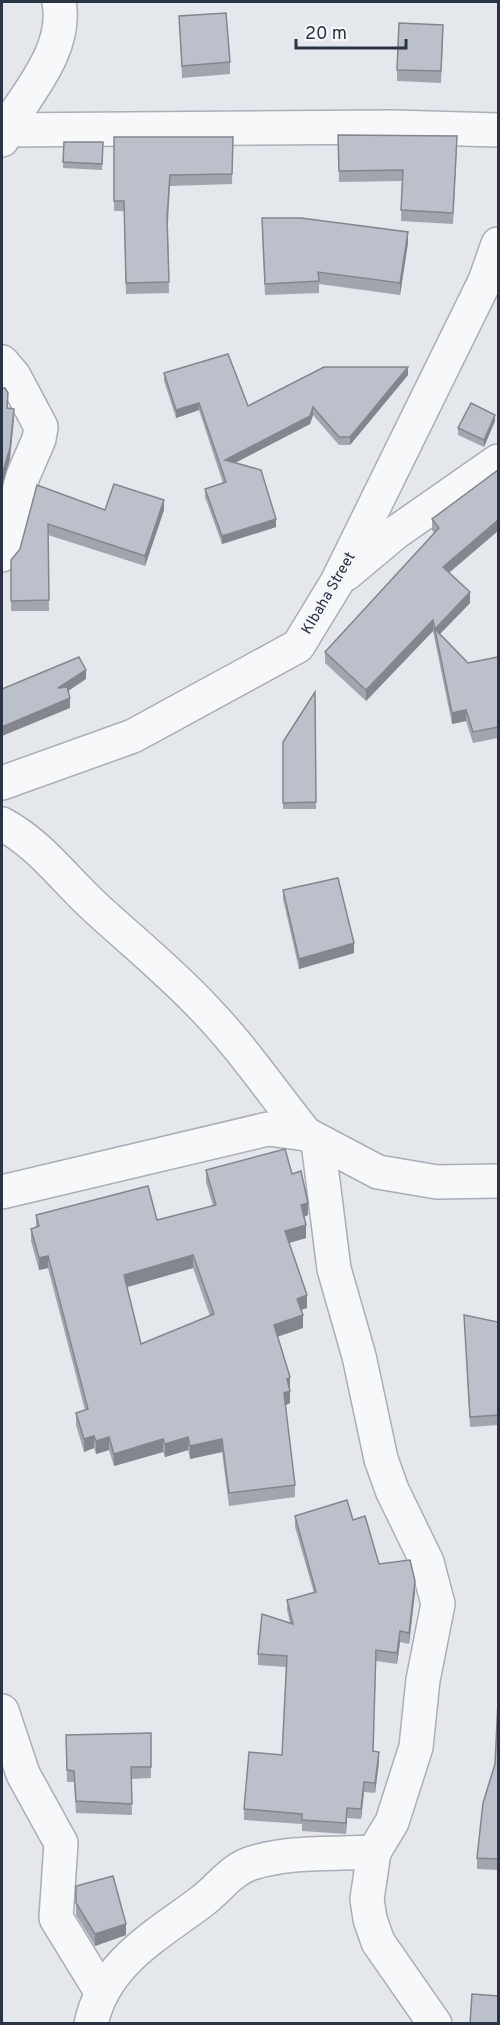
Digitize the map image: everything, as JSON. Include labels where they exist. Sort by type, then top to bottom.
[{"type":"street","points":[[3,133],[53,52],[59,29],[59,2]]},
{"type":"street","points":[[3,133],[393,127],[498,130]]},
{"type":"street","name":"KIbaha Street","points":[[2,783],[133,736],[292,652],[298,646],[337,582],[485,281],[498,244]]},
{"type":"street","points":[[2,362],[14,376],[41,427],[39,439],[23,476],[2,555]]},
{"type":"street","points":[[337,582],[395,533],[498,461]]},
{"type":"street","points":[[2,824],[26,840],[203,1006],[232,1038],[312,1138],[334,1269],[359,1356],[381,1459],[392,1490],[427,1562],[438,1605],[423,1680],[416,1747],[392,1822],[374,1852],[367,1899],[370,1919],[378,1942],[435,2024]]},
{"type":"street","points":[[2,1192],[268,1130],[312,1138],[378,1172],[437,1182],[498,1181]]},
{"type":"street","points":[[2,1711],[23,1774],[61,1843],[56,1918],[102,1993]]},
{"type":"street","points":[[91,2024],[102,1993],[130,1954],[203,1901],[235,1870],[274,1858],[374,1852]]},
{"type":"building","points":[[226,13],[230,62],[182,66],[179,16]]},
{"type":"building","points":[[399,23],[443,25],[441,71],[397,70]]},
{"type":"building","points":[[338,135],[457,136],[453,213],[401,210],[403,170],[339,171]]},
{"type":"building","points":[[114,137],[233,137],[232,174],[170,175],[167,218],[169,282],[126,283],[124,201],[114,201]]},
{"type":"building","points":[[64,142],[103,142],[102,164],[63,162]]},
{"type":"building","points":[[262,218],[301,218],[408,232],[400,283],[318,272],[319,281],[265,284]]},
{"type":"building","points":[[228,354],[248,406],[324,367],[408,367],[350,437],[339,437],[313,407],[310,416],[225,460],[261,470],[276,519],[222,536],[205,489],[226,482],[199,403],[176,410],[164,373]]},
{"type":"building","points":[[2,388],[5,388],[8,393],[7,408],[14,409],[10,448],[2,475]]},
{"type":"building","points":[[471,403],[495,415],[484,440],[458,428]]},
{"type":"building","points":[[498,470],[498,520],[443,567],[470,592],[435,629],[468,663],[498,657],[498,727],[473,732],[466,710],[452,713],[433,620],[366,690],[325,652],[439,528],[432,519]]},
{"type":"building","points":[[114,484],[164,500],[145,556],[48,524],[49,600],[11,601],[11,560],[20,549],[37,485],[105,510]]},
{"type":"building","points":[[79,657],[86,670],[58,688],[67,687],[70,698],[2,727],[2,689]]},
{"type":"building","points":[[315,692],[316,802],[283,803],[283,742]]},
{"type":"building","points":[[338,878],[354,943],[299,959],[283,890]]},
{"type":"building","points":[[285,1149],[292,1174],[301,1171],[308,1203],[301,1205],[306,1225],[285,1231],[307,1295],[297,1299],[303,1315],[274,1325],[290,1377],[287,1379],[290,1391],[284,1393],[295,1485],[229,1493],[222,1439],[190,1446],[188,1437],[165,1444],[163,1439],[114,1454],[109,1437],[96,1441],[94,1436],[84,1439],[76,1413],[88,1409],[48,1256],[39,1258],[31,1229],[39,1226],[36,1215],[148,1186],[157,1220],[216,1205],[206,1170]],"holes":[[[193,1255],[214,1314],[141,1344],[124,1275]]]},
{"type":"building","points":[[464,1315],[498,1322],[498,1415],[470,1417]]},
{"type":"building","points":[[347,1500],[353,1520],[365,1516],[379,1564],[410,1560],[415,1581],[409,1633],[400,1631],[397,1653],[376,1650],[373,1751],[379,1752],[375,1783],[364,1782],[361,1809],[347,1808],[346,1823],[302,1820],[302,1814],[244,1809],[249,1752],[282,1755],[287,1656],[258,1654],[262,1614],[293,1624],[287,1600],[316,1592],[295,1516]]},
{"type":"building","points":[[498,1701],[498,1859],[477,1858],[483,1803],[495,1764]]},
{"type":"building","points":[[151,1733],[151,1767],[131,1767],[132,1804],[76,1801],[74,1771],[67,1770],[66,1735]]},
{"type":"building","points":[[113,1876],[126,1924],[95,1934],[76,1903],[76,1886]]},
{"type":"building","points":[[472,1994],[498,1996],[498,2024],[470,2024]]}]
